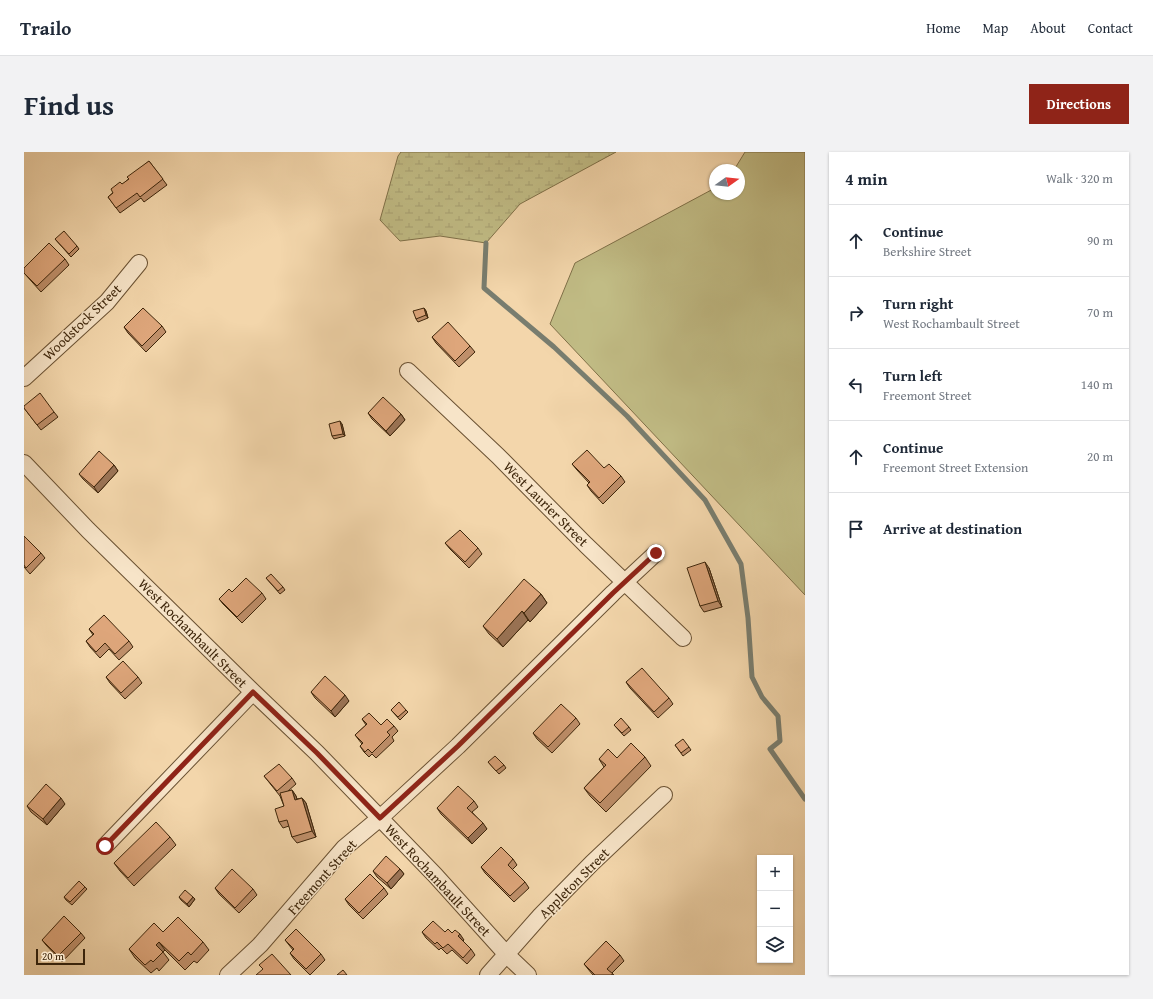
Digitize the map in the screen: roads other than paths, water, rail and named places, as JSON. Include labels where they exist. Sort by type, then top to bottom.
[{"type":"street","name":"Woodstock Street","points":[[24,378],[108,302],[139,263]]},
{"type":"street","name":"West Laurier Street","points":[[408,371],[498,456],[586,545],[626,581],[683,638]]},
{"type":"street","name":"West Rochambault Street","points":[[24,463],[88,530],[317,753],[435,875],[506,954],[528,975]]},
{"type":"street","name":"Freemont Street","points":[[228,975],[260,945],[344,848],[380,818],[458,746],[656,553]]},
{"type":"street","points":[[105,846],[253,692]]},
{"type":"street","name":"Appleton Street","points":[[488,975],[541,915],[592,863],[664,795]]},
{"type":"waterway","points":[[486,243],[484,288],[554,347],[627,416],[705,500],[741,564],[748,618],[752,677],[762,697],[778,716],[780,741],[770,749],[805,799]]}]
